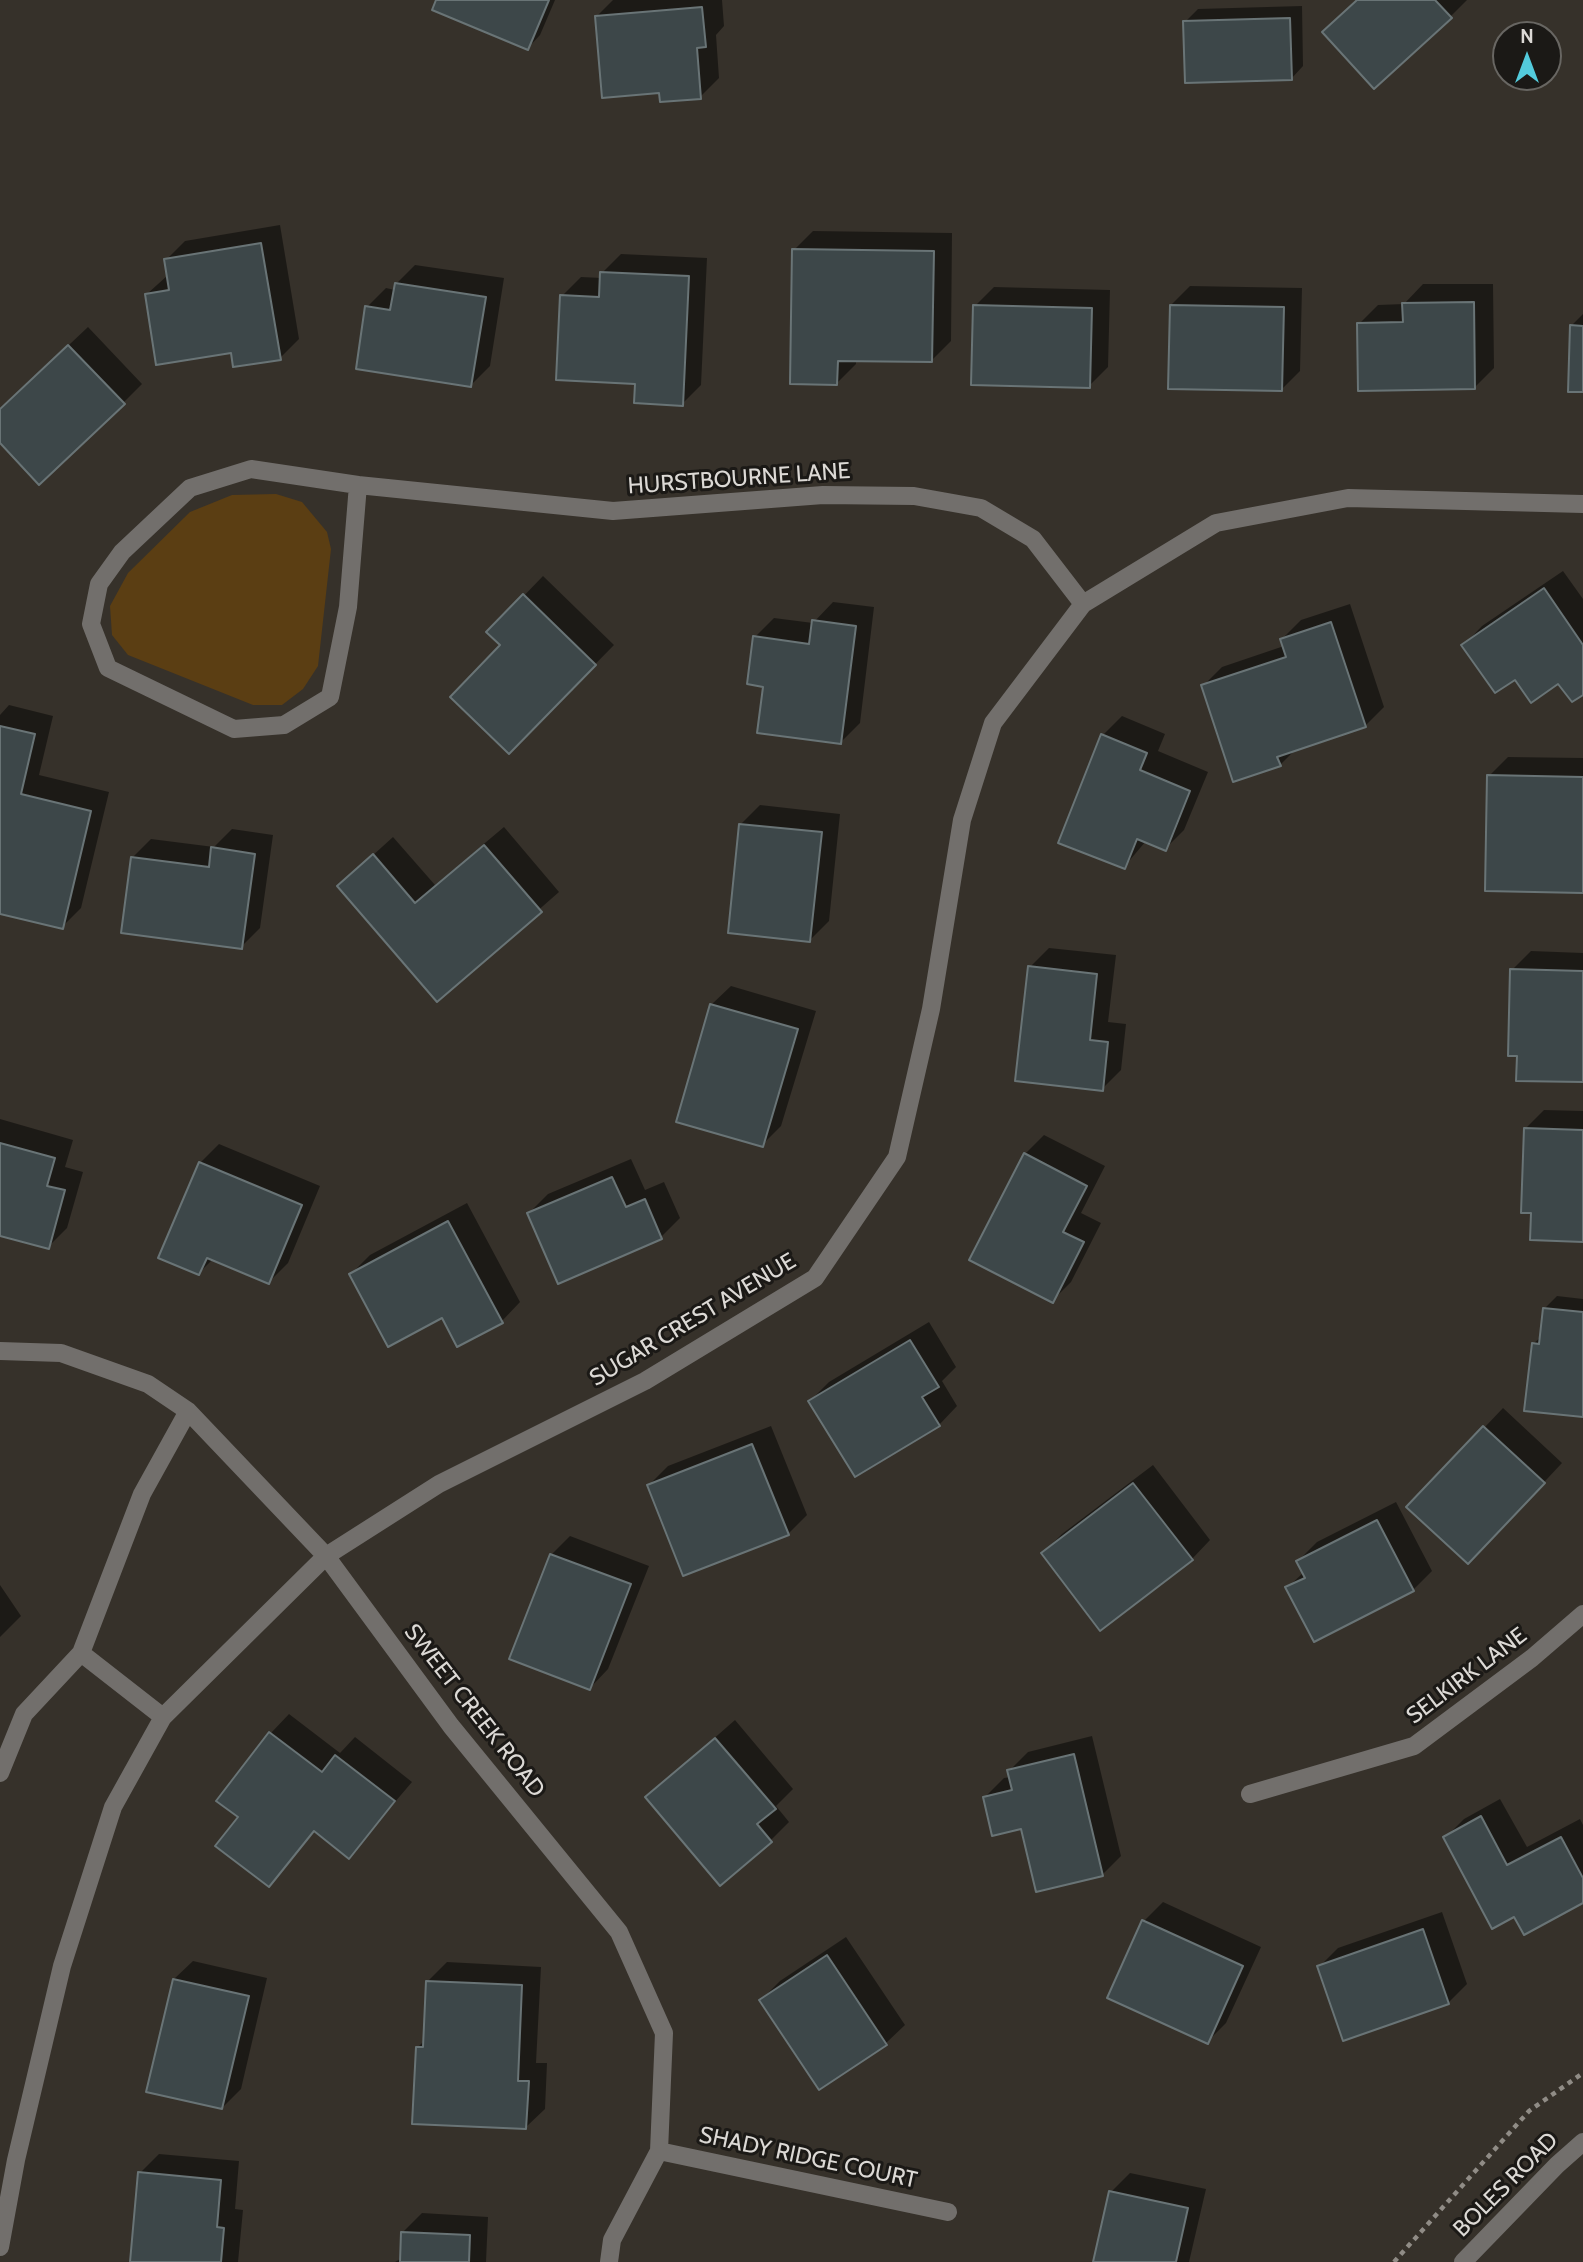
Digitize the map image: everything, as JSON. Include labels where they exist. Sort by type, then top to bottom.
[{"type":"street","name":"HURSTBOURNE LANE","points":[[358,485],[348,607],[330,697],[284,725],[234,729],[108,668],[90,624],[99,584],[122,552],[190,488],[251,469],[358,485],[613,511],[823,495],[914,496],[981,508],[1033,539],[1083,604]]},
{"type":"street","name":"SUGAR CREST AVENUE","points":[[0,2247],[16,2160],[62,1966],[113,1807],[163,1717],[326,1556],[439,1484],[645,1381],[815,1278],[897,1157],[931,1009],[962,820],[993,723],[1083,604],[1216,523],[1348,498],[1583,503]]},
{"type":"street","name":"SWEET CREEK ROAD","points":[[0,1351],[61,1353],[148,1384],[188,1411],[326,1556],[451,1726],[619,1932],[664,2033],[659,2151],[612,2240],[609,2262]]},
{"type":"street","points":[[0,1773],[24,1714],[81,1653],[142,1494],[188,1411]]},
{"type":"street","name":"SELKIRK LANE","points":[[1250,1794],[1414,1746],[1532,1658],[1583,1615]]},
{"type":"street","points":[[81,1653],[163,1717]]},
{"type":"street","name":"BOLES ROAD","points":[[1463,2262],[1557,2165],[1583,2142]]},
{"type":"street","name":"SHADY RIDGE COURT","points":[[659,2151],[948,2213]]},
{"type":"path","points":[[1394,2262],[1530,2111],[1583,2073]]},
{"type":"shaded area","points":[[276,494],[302,502],[327,532],[331,549],[318,666],[303,689],[282,705],[253,705],[128,655],[112,635],[110,606],[128,573],[190,512],[232,495]]},
{"type":"building","points":[[436,0],[549,0],[528,50],[432,10]]},
{"type":"building","points":[[1357,0],[1435,0],[1452,18],[1374,89],[1322,32]]},
{"type":"building","points":[[702,7],[706,47],[697,48],[701,99],[660,102],[659,93],[602,98],[595,16]]},
{"type":"building","points":[[1290,18],[1292,80],[1185,83],[1183,21]]},
{"type":"building","points":[[261,243],[281,360],[233,367],[231,353],[156,365],[145,294],[169,290],[164,259]]},
{"type":"building","points":[[792,249],[934,251],[932,362],[838,361],[837,385],[790,384]]},
{"type":"building","points":[[600,272],[689,276],[683,406],[634,403],[635,384],[556,380],[560,295],[599,297]]},
{"type":"building","points":[[395,283],[486,297],[471,387],[356,369],[365,306],[390,310]]},
{"type":"building","points":[[1474,302],[1475,389],[1358,391],[1357,323],[1403,322],[1402,303]]},
{"type":"building","points":[[973,305],[1092,308],[1090,388],[971,385]]},
{"type":"building","points":[[1170,305],[1284,307],[1282,391],[1168,389]]},
{"type":"building","points":[[1570,325],[1583,326],[1583,392],[1568,392]]},
{"type":"building","points":[[68,345],[125,404],[39,485],[0,443],[0,409]]},
{"type":"building","points":[[1544,588],[1583,645],[1583,695],[1572,702],[1558,684],[1531,703],[1515,680],[1495,693],[1461,645]]},
{"type":"building","points":[[523,594],[596,665],[509,754],[450,697],[500,645],[486,632]]},
{"type":"building","points":[[812,620],[856,626],[841,744],[757,733],[763,687],[747,684],[753,636],[809,644]]},
{"type":"building","points":[[1331,622],[1366,727],[1277,757],[1281,766],[1233,782],[1201,685],[1286,657],[1280,639]]},
{"type":"building","points":[[0,726],[35,734],[21,794],[91,811],[63,929],[0,914]]},
{"type":"building","points":[[1101,734],[1147,753],[1140,770],[1190,791],[1166,851],[1137,839],[1125,869],[1058,843]]},
{"type":"building","points":[[1487,775],[1583,777],[1583,893],[1485,891]]},
{"type":"building","points":[[739,824],[822,832],[810,942],[728,933]]},
{"type":"building","points":[[484,845],[542,912],[437,1002],[337,886],[373,854],[415,903]]},
{"type":"building","points":[[211,847],[255,854],[242,949],[121,933],[131,857],[209,867]]},
{"type":"building","points":[[1028,966],[1097,974],[1090,1040],[1108,1042],[1103,1091],[1015,1081]]},
{"type":"building","points":[[1510,969],[1583,971],[1583,1082],[1516,1081],[1517,1056],[1508,1056]]},
{"type":"building","points":[[710,1004],[798,1029],[763,1147],[676,1122]]},
{"type":"building","points":[[1524,1128],[1583,1130],[1583,1242],[1530,1240],[1531,1213],[1521,1213]]},
{"type":"building","points":[[0,1143],[55,1158],[47,1186],[65,1190],[49,1249],[0,1236]]},
{"type":"building","points":[[1024,1153],[1087,1186],[1063,1232],[1084,1242],[1053,1303],[969,1260]]},
{"type":"building","points":[[199,1162],[302,1205],[269,1284],[207,1258],[199,1275],[158,1258]]},
{"type":"building","points":[[612,1177],[626,1207],[645,1199],[662,1239],[558,1284],[527,1213]]},
{"type":"building","points":[[448,1221],[503,1323],[457,1347],[442,1318],[388,1347],[349,1274]]},
{"type":"building","points":[[1543,1308],[1583,1312],[1583,1417],[1524,1411],[1532,1343],[1539,1344]]},
{"type":"building","points":[[910,1340],[939,1387],[922,1397],[940,1426],[855,1477],[808,1401]]},
{"type":"building","points":[[1483,1426],[1545,1483],[1468,1564],[1406,1507]]},
{"type":"building","points":[[752,1444],[789,1535],[683,1576],[647,1485]]},
{"type":"building","points":[[1133,1483],[1193,1560],[1100,1631],[1041,1553]]},
{"type":"building","points":[[1377,1520],[1414,1591],[1314,1642],[1285,1587],[1305,1578],[1296,1561]]},
{"type":"building","points":[[550,1554],[631,1584],[590,1690],[509,1659]]},
{"type":"building","points":[[269,1732],[322,1772],[335,1755],[395,1801],[349,1859],[314,1831],[269,1887],[215,1846],[238,1817],[216,1801]]},
{"type":"building","points":[[715,1738],[776,1809],[757,1824],[772,1842],[720,1886],[645,1797]]},
{"type":"building","points":[[1074,1754],[1103,1876],[1036,1892],[1021,1829],[992,1836],[983,1797],[1012,1790],[1007,1770]]},
{"type":"building","points":[[1481,1816],[1507,1865],[1561,1837],[1583,1878],[1583,1903],[1524,1935],[1514,1917],[1492,1929],[1443,1837]]},
{"type":"building","points":[[1142,1920],[1243,1966],[1208,2044],[1107,1998]]},
{"type":"building","points":[[1423,1929],[1449,2004],[1343,2041],[1317,1966]]},
{"type":"building","points":[[827,1955],[887,2045],[819,2090],[759,2000]]},
{"type":"building","points":[[173,1979],[249,1996],[222,2109],[146,2092]]},
{"type":"building","points":[[426,1981],[522,1985],[518,2081],[529,2081],[526,2129],[412,2124],[416,2047],[423,2047]]},
{"type":"building","points":[[138,2172],[221,2180],[217,2227],[224,2228],[221,2262],[130,2262]]},
{"type":"building","points":[[1109,2191],[1188,2208],[1176,2262],[1093,2262]]},
{"type":"building","points":[[401,2232],[470,2235],[469,2262],[400,2262]]}]
